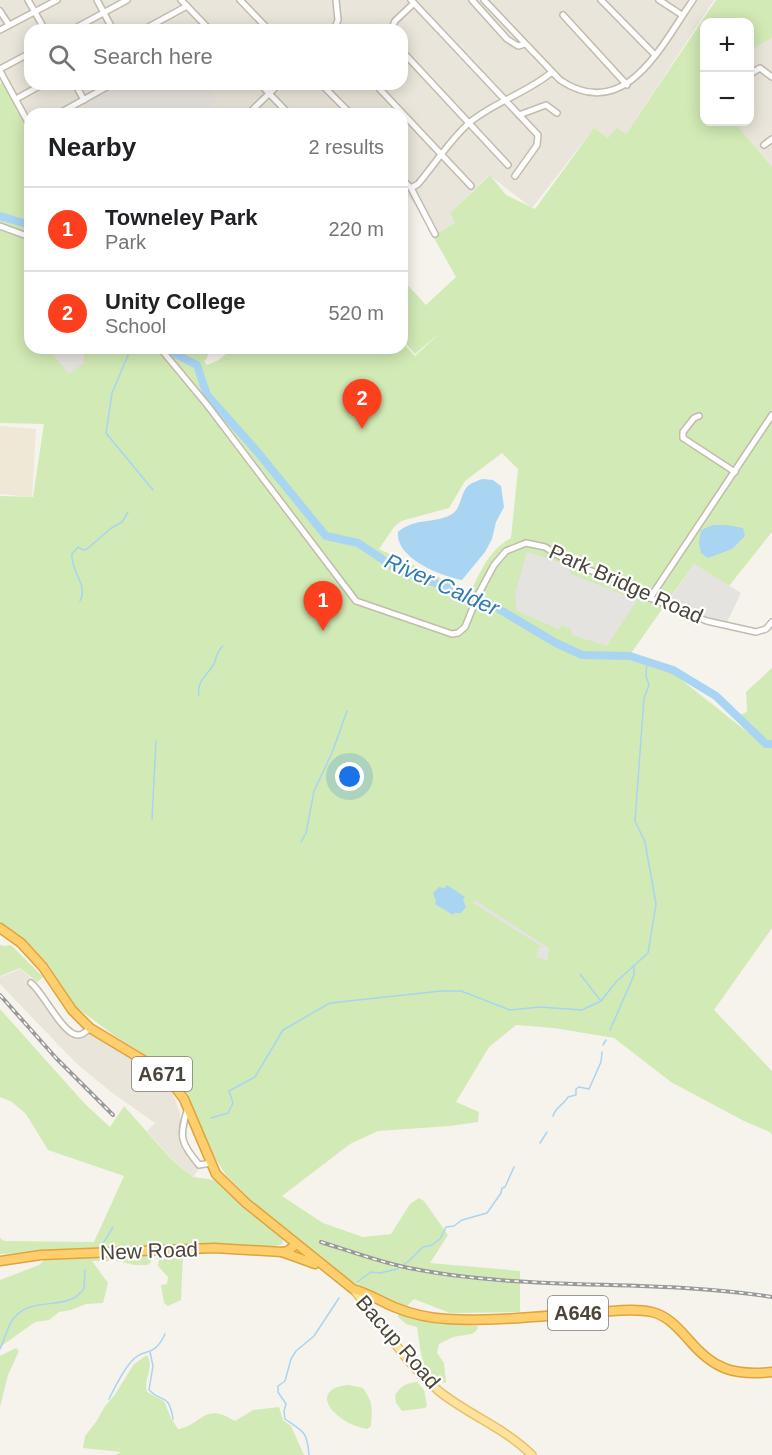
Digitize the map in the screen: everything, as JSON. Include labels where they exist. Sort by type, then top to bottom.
[{"type":"highway","name":"A671","points":[[0,928],[21,943],[43,967],[72,1010],[90,1028],[153,1066],[169,1079],[184,1099],[216,1174],[246,1203],[296,1244]]},
{"type":"highway","points":[[282,1252],[288,1251],[296,1244],[353,1289]]},
{"type":"highway","name":"New Road","points":[[0,1261],[41,1255],[214,1248],[282,1252],[324,1267]]},
{"type":"highway","name":"A646","points":[[353,1289],[404,1311],[437,1319],[653,1312],[676,1326],[714,1365],[738,1371],[772,1372]]},
{"type":"main road","name":"Bacup Road","points":[[353,1289],[423,1376],[441,1393],[508,1435],[532,1455]]},
{"type":"street","points":[[28,0],[42,24]]},
{"type":"street","points":[[0,30],[57,0]]},
{"type":"street","points":[[97,0],[110,24]]},
{"type":"street","points":[[83,24],[127,0]]},
{"type":"street","points":[[181,0],[204,24]]},
{"type":"street","points":[[240,0],[262,24]]},
{"type":"street","points":[[336,0],[336,24]]},
{"type":"street","points":[[472,0],[507,39],[518,46],[525,44]]},
{"type":"street","points":[[484,0],[552,72],[571,87],[582,91],[601,92],[627,85],[645,69],[693,0]]},
{"type":"street","points":[[601,0],[655,55]]},
{"type":"street","points":[[659,0],[682,15]]},
{"type":"street","points":[[394,24],[413,1],[535,131],[538,140],[515,176]]},
{"type":"street","points":[[154,24],[187,6]]},
{"type":"street","points":[[0,11],[9,26]]},
{"type":"street","points":[[563,15],[627,85]]},
{"type":"street","points":[[24,57],[1,74],[24,114]]},
{"type":"street","points":[[408,57],[508,165]]},
{"type":"street","points":[[753,72],[760,68],[772,77]]},
{"type":"street","points":[[411,188],[418,184],[469,123],[504,99],[543,80],[552,72]]},
{"type":"street","points":[[16,99],[32,90]]},
{"type":"street","points":[[78,90],[84,100]]},
{"type":"street","points":[[69,108],[102,90]]},
{"type":"street","points":[[265,90],[283,108]]},
{"type":"street","points":[[254,108],[273,90]]},
{"type":"street","points":[[327,90],[345,108]]},
{"type":"street","points":[[381,90],[398,108]]},
{"type":"street","points":[[519,115],[546,105],[556,114]]},
{"type":"street","points":[[408,119],[471,186]]},
{"type":"street","points":[[764,145],[772,139]]},
{"type":"street","points":[[408,185],[435,234]]},
{"type":"street","points":[[0,226],[24,235]]},
{"type":"street","name":"Park Bridge Road","points":[[165,354],[250,461],[356,601],[452,634],[458,633],[465,627],[475,601],[494,565],[506,551],[526,543],[545,547],[569,562],[701,619],[760,632],[772,622]]},
{"type":"street","points":[[650,598],[772,415]]},
{"type":"street","points":[[699,416],[683,432],[683,438],[735,472]]},
{"type":"street","points":[[31,983],[38,989],[54,1015],[72,1033],[77,1035],[90,1028]]},
{"type":"street","points":[[188,1108],[184,1121],[183,1145],[199,1165],[211,1163]]},
{"type":"shaded area","points":[[0,0],[714,0],[700,18],[626,134],[608,138],[594,128],[532,208],[489,175],[450,213],[455,223],[436,235],[408,196],[408,108],[24,108],[24,123],[0,80]]},
{"type":"shaded area","points":[[772,38],[772,167],[737,126],[754,126],[754,48]]},
{"type":"shaded area","points":[[108,90],[212,90],[218,101],[207,108],[84,108],[82,104]]},
{"type":"shaded area","points":[[53,354],[84,354],[84,363],[69,374]]},
{"type":"shaded area","points":[[0,426],[36,429],[32,497],[0,494]]},
{"type":"shaded area","points":[[527,552],[567,565],[571,574],[637,600],[607,646],[572,635],[571,629],[562,625],[558,629],[517,611],[515,594]]},
{"type":"shaded area","points":[[694,564],[741,593],[726,624],[668,602]]},
{"type":"shaded area","points":[[475,900],[549,948],[547,961],[536,957],[539,947],[544,948],[473,903]]},
{"type":"shaded area","points":[[20,969],[36,982],[52,1008],[77,1032],[87,1033],[131,1056],[165,1082],[173,1093],[180,1114],[181,1146],[199,1169],[193,1177],[172,1159],[147,1131],[155,1123],[111,1092],[76,1063],[0,984],[0,977]]},
{"type":"green space","points":[[716,0],[772,0],[772,38],[754,48],[754,18],[704,18]]},
{"type":"green space","points":[[700,24],[700,126],[737,126],[772,167],[772,532],[729,586],[694,564],[627,659],[674,674],[765,746],[772,746],[772,928],[714,1010],[772,1071],[772,1135],[671,1082],[614,1038],[554,1028],[516,1025],[489,1047],[456,1102],[479,1112],[478,1122],[378,1131],[350,1144],[282,1196],[323,1223],[363,1237],[391,1234],[410,1204],[419,1198],[424,1201],[448,1235],[430,1263],[520,1271],[520,1312],[450,1313],[414,1299],[406,1307],[349,1280],[250,1200],[226,1175],[208,1147],[188,1095],[171,1074],[76,1007],[48,964],[31,946],[0,923],[0,496],[33,497],[44,424],[0,423],[0,84],[2,82],[24,121],[24,354],[208,354],[204,361],[207,365],[226,354],[408,354],[408,348],[415,356],[442,331],[415,354],[408,346],[408,286],[426,305],[456,277],[433,236],[455,223],[450,213],[490,175],[506,195],[535,209],[594,128],[608,138],[617,128],[626,134]],"holes":[[[502,453],[518,469],[511,538],[491,555],[470,592],[379,549],[401,521],[449,508],[465,481]]]},
{"type":"green space","points":[[772,668],[772,741],[766,741],[736,716],[747,712],[746,692]]},
{"type":"green space","points":[[0,945],[11,945],[43,977],[37,982],[20,968],[0,976]]},
{"type":"green space","points":[[0,1009],[85,1104],[110,1127],[124,1106],[172,1160],[193,1177],[215,1180],[280,1235],[283,1240],[282,1244],[261,1247],[218,1244],[0,1254],[0,1238],[4,1241],[94,1242],[124,1176],[48,1150],[26,1114],[12,1102],[0,1097]]},
{"type":"green space","points":[[151,1255],[151,1262],[148,1265],[92,1261],[108,1283],[103,1303],[86,1304],[59,1312],[49,1320],[35,1322],[0,1347],[0,1280],[39,1265],[45,1259]]},
{"type":"green space","points":[[160,1255],[183,1255],[181,1300],[168,1306],[164,1303],[161,1285],[167,1284],[168,1277],[158,1266]]},
{"type":"green space","points":[[398,1313],[418,1320],[478,1326],[472,1334],[453,1337],[439,1344],[437,1353],[444,1363],[446,1383],[437,1380],[426,1369],[417,1327],[406,1324],[398,1317]]},
{"type":"green space","points":[[16,1348],[19,1351],[8,1375],[0,1407],[0,1356]]},
{"type":"green space","points":[[147,1355],[150,1364],[146,1382],[147,1392],[164,1401],[178,1429],[209,1414],[224,1415],[235,1421],[253,1410],[279,1407],[283,1420],[291,1426],[304,1455],[116,1455],[121,1452],[83,1448],[85,1436],[105,1406],[134,1364]]},
{"type":"green space","points":[[417,1382],[424,1390],[427,1406],[402,1411],[396,1403],[395,1395],[404,1386]]},
{"type":"green space","points":[[349,1385],[363,1388],[369,1398],[372,1407],[371,1426],[367,1429],[344,1420],[331,1409],[328,1403],[328,1393],[332,1389]]},
{"type":"water","points":[[482,479],[493,480],[501,486],[504,507],[485,552],[462,580],[432,570],[411,558],[399,541],[398,532],[411,524],[452,514],[458,508],[466,488]]},
{"type":"water","points":[[713,525],[743,528],[745,536],[732,549],[708,558],[701,553],[699,543],[701,530]]},
{"type":"water","points":[[447,885],[465,897],[463,900],[466,907],[461,913],[453,915],[435,904],[433,893],[439,887],[445,888]]},
{"type":"waterway","name":"River Calder","points":[[0,216],[24,223]]},
{"type":"waterway","points":[[128,354],[112,393],[106,433],[153,490]]},
{"type":"waterway","name":"River Calder","points":[[176,354],[197,365],[207,395],[255,449],[326,536],[358,543],[397,569],[487,602],[556,643],[582,655],[630,656],[673,670],[716,696],[766,744],[772,744]]},
{"type":"waterway","points":[[80,601],[82,589],[72,554],[78,547],[87,549],[122,522],[128,512]]},
{"type":"waterway","points":[[199,695],[199,686],[223,646]]},
{"type":"waterway","points":[[580,974],[601,1001],[616,982],[648,953],[656,904],[645,842],[635,821],[644,698],[649,685],[646,676],[647,661]]},
{"type":"waterway","points":[[301,842],[306,833],[314,791],[332,753],[347,711]]},
{"type":"waterway","points":[[152,819],[156,741]]},
{"type":"waterway","points":[[610,1030],[634,975],[634,967]]},
{"type":"waterway","points":[[211,1118],[228,1113],[233,1103],[229,1091],[255,1077],[283,1030],[330,1003],[441,991],[461,991],[510,1010],[540,1007],[582,1010],[601,1001]]},
{"type":"waterway","points":[[603,1045],[606,1040]]},
{"type":"waterway","points":[[553,1116],[568,1097],[576,1095],[576,1089],[579,1087],[589,1089],[601,1062],[602,1052]]},
{"type":"waterway","points":[[540,1143],[547,1132]]},
{"type":"waterway","points":[[357,1282],[371,1272],[380,1273],[397,1269],[423,1247],[432,1245],[440,1239],[446,1227],[487,1213],[502,1188],[505,1187],[514,1167]]},
{"type":"waterway","points":[[104,1242],[113,1227]]},
{"type":"waterway","points":[[0,1349],[11,1322],[19,1312],[27,1308],[74,1298],[84,1289],[85,1270]]},
{"type":"waterway","points":[[309,1455],[303,1432],[285,1419],[286,1404],[278,1392],[278,1386],[285,1381],[291,1359],[296,1351],[314,1336],[339,1298]]},
{"type":"waterway","points":[[109,1399],[130,1363],[139,1355],[156,1347],[165,1334]]},
{"type":"waterway","points":[[150,1352],[153,1366],[149,1390],[167,1401],[173,1419]]},
{"type":"railway","points":[[0,995],[56,1058],[113,1115]]},
{"type":"railway","points":[[321,1242],[398,1266],[454,1275],[545,1283],[727,1291],[772,1297]]},
{"type":"place","name":"Unity College","points":[[362,429]]},
{"type":"place","name":"Towneley Park","points":[[323,631]]}]
